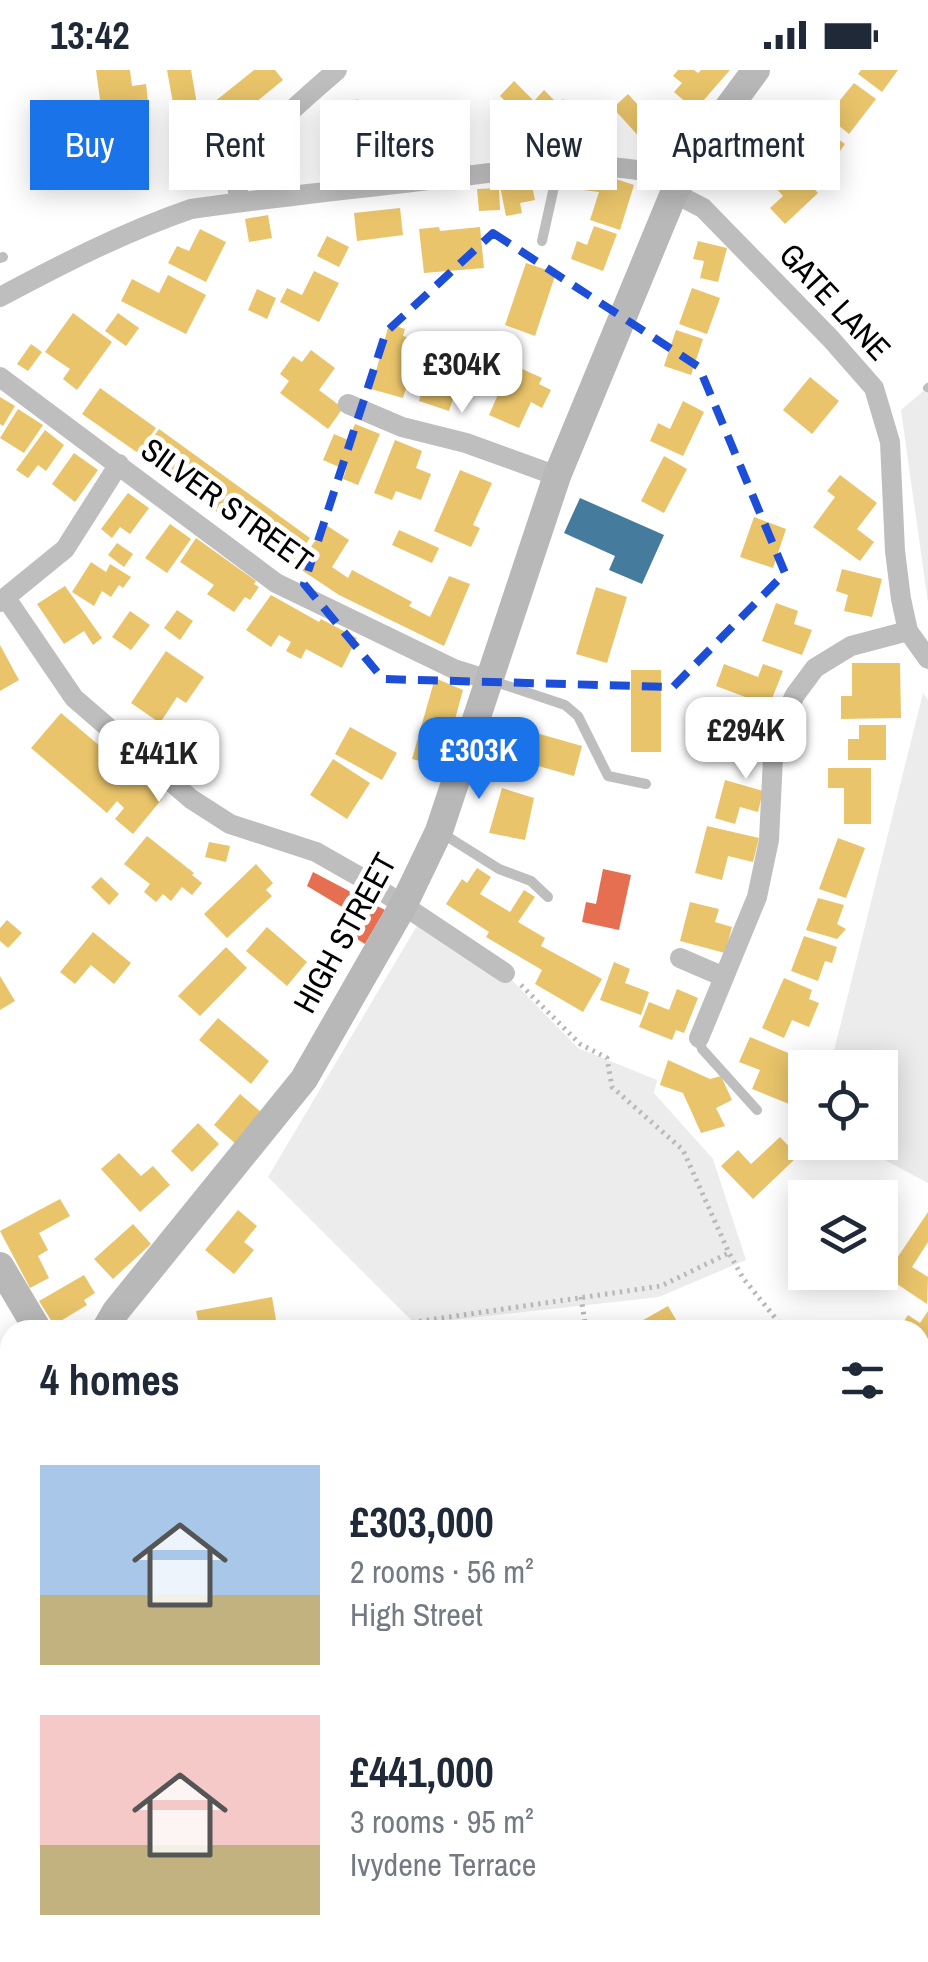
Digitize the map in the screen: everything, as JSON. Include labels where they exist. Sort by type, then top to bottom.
[{"type":"street","points":[[240,202],[237,179],[246,158],[337,70]]},
{"type":"street","name":"HIGH STREET","points":[[734,100],[756,70]]},
{"type":"street","name":"GATE LANE","points":[[0,298],[75,256],[191,209],[490,173]]},
{"type":"street","name":"HIGH STREET","points":[[111,1320],[304,1078],[403,906],[439,832],[557,476],[676,190]]},
{"type":"street","name":"GATE LANE","points":[[681,190],[832,338],[874,388],[890,442],[895,551],[908,631],[928,659]]},
{"type":"street","name":"SILVER STREET","points":[[0,377],[276,583],[454,669],[489,680]]},
{"type":"street","points":[[348,404],[402,427],[466,443],[557,476]]},
{"type":"street","points":[[119,464],[66,549],[3,600],[74,698],[190,798],[230,824],[316,852],[505,974]]},
{"type":"street","points":[[699,1038],[757,898],[769,840],[774,737],[795,695],[815,668],[850,646],[908,631]]},
{"type":"street","points":[[680,958],[724,977]]},
{"type":"street","points":[[0,1266],[32,1320]]},
{"type":"lane","points":[[542,240],[553,190]]},
{"type":"lane","points":[[489,680],[565,705],[578,716],[608,776],[646,784]]},
{"type":"lane","points":[[439,832],[499,869],[531,881],[548,897]]},
{"type":"lane","points":[[699,1038],[702,1050],[756,1110]]},
{"type":"path","points":[[505,974],[514,978],[580,1044],[607,1058],[612,1087],[683,1150],[729,1253],[743,1278],[778,1320]]},
{"type":"path","points":[[444,1320],[661,1286],[729,1253]]},
{"type":"path","points":[[581,1297],[584,1320]]},
{"type":"highlighted area","points":[[493,233],[699,367],[785,573],[673,687],[383,679],[304,584],[386,332]]},
{"type":"shaded area","points":[[928,387],[928,603],[901,410]]},
{"type":"shaded area","points":[[923,693],[928,700],[928,1183],[885,1160],[898,1160],[898,1050],[834,1050]]},
{"type":"shaded area","points":[[421,919],[505,973],[578,1048],[657,1080],[654,1093],[713,1159],[746,1260],[659,1297],[451,1320],[411,1320],[268,1177]]},
{"type":"building: Homes","points":[[96,70],[130,70],[132,86],[146,84],[148,100],[100,100]]},
{"type":"building: Homes","points":[[167,70],[191,70],[196,100],[172,100]]},
{"type":"building: Homes","points":[[254,70],[275,70],[283,80],[259,100],[217,100]]},
{"type":"building: Homes","points":[[678,70],[730,70],[704,100],[683,100],[674,92],[682,83],[673,76]]},
{"type":"building: Homes","points":[[861,70],[898,70],[882,92],[858,74]]},
{"type":"building: Homes","points":[[514,81],[533,100],[504,100],[500,96]]},
{"type":"building: Homes","points":[[854,83],[876,99],[849,134],[840,127],[840,100]]},
{"type":"building: Homes","points":[[544,90],[554,100],[535,100]]},
{"type":"building: Homes","points":[[628,94],[637,104],[637,134],[617,112],[617,104]]},
{"type":"building: Homes","points":[[617,179],[634,185],[620,230],[590,220],[599,192],[583,190],[617,190]]},
{"type":"building: Homes","points":[[477,189],[499,190],[500,210],[479,211]]},
{"type":"building: Homes","points":[[501,190],[533,190],[535,200],[520,203],[522,213],[506,216]]},
{"type":"building: Homes","points":[[778,190],[818,193],[785,224],[770,208],[783,196]]},
{"type":"building: Homes","points":[[400,208],[403,235],[357,241],[354,213]]},
{"type":"building: Homes","points":[[268,215],[272,238],[249,242],[245,219]]},
{"type":"building: Homes","points":[[594,226],[617,234],[603,271],[571,259],[577,241],[587,245]]},
{"type":"building: Homes","points":[[439,227],[440,231],[480,227],[484,268],[424,273],[419,229]]},
{"type":"building: Homes","points":[[200,229],[226,242],[206,282],[168,263],[177,246],[189,251]]},
{"type":"building: Homes","points":[[327,236],[349,247],[339,267],[317,256]]},
{"type":"building: Homes","points":[[698,241],[727,248],[718,282],[700,278],[704,261],[693,259]]},
{"type":"building: Homes","points":[[526,263],[556,273],[535,336],[505,325]]},
{"type":"building: Homes","points":[[314,271],[339,283],[319,322],[280,302],[287,288],[302,295]]},
{"type":"building: Homes","points":[[168,275],[206,295],[186,334],[121,301],[132,279],[159,293]]},
{"type":"building: Homes","points":[[692,288],[720,298],[707,334],[679,324]]},
{"type":"building: Homes","points":[[257,289],[276,298],[267,319],[248,310]]},
{"type":"building: Homes","points":[[73,313],[112,342],[77,390],[63,379],[70,369],[45,352]]},
{"type":"building: Homes","points":[[118,313],[139,328],[126,346],[105,331]]},
{"type":"building: Homes","points":[[389,324],[405,329],[403,336],[425,342],[420,363],[414,361],[403,398],[371,389]]},
{"type":"building: Homes","points":[[676,330],[703,339],[691,375],[664,366]]},
{"type":"building: Homes","points":[[456,342],[470,346],[449,411],[419,401],[434,343],[453,349]]},
{"type":"building: Homes","points":[[31,344],[42,352],[28,371],[17,364]]},
{"type":"building: Homes","points":[[477,346],[497,351],[494,363],[474,358]]},
{"type":"building: Homes","points":[[311,350],[335,368],[319,390],[343,408],[328,429],[280,393],[289,381],[280,374],[293,356],[302,362]]},
{"type":"building: Homes","points":[[505,361],[542,378],[539,384],[551,390],[542,408],[531,402],[519,428],[489,415],[503,383],[496,380]]},
{"type":"building: Homes","points":[[810,377],[839,401],[812,434],[783,410]]},
{"type":"building: Homes","points":[[100,388],[156,428],[138,453],[82,414]]},
{"type":"building: Homes","points":[[0,397],[15,406],[3,426],[0,424]]},
{"type":"building: Homes","points":[[683,401],[704,412],[683,456],[650,441],[658,423],[670,429]]},
{"type":"building: Homes","points":[[18,409],[43,425],[24,453],[0,438]]},
{"type":"building: Homes","points":[[355,424],[380,434],[358,485],[343,479],[346,470],[323,460],[334,434],[348,440]]},
{"type":"building: Homes","points":[[159,429],[310,538],[291,565],[168,477],[173,471],[144,450]]},
{"type":"building: Homes","points":[[45,430],[64,445],[46,471],[38,465],[28,478],[16,470]]},
{"type":"building: Homes","points":[[395,440],[422,451],[416,468],[431,474],[421,500],[396,491],[392,500],[374,493]]},
{"type":"building: Homes","points":[[74,453],[98,470],[75,502],[52,484]]},
{"type":"building: Homes","points":[[664,456],[687,469],[664,513],[641,501]]},
{"type":"building: Homes","points":[[460,470],[492,483],[473,525],[480,528],[471,547],[434,531]]},
{"type":"building: Homes","points":[[840,475],[877,503],[857,529],[874,542],[860,561],[813,527],[835,497],[827,491]]},
{"type":"building: Homes","points":[[128,493],[149,508],[130,534],[120,527],[112,538],[101,529]]},
{"type":"building: Homes","points":[[754,517],[786,529],[773,568],[740,557]]},
{"type":"building: Homes","points":[[170,524],[191,539],[167,573],[145,558]]},
{"type":"building: Homes","points":[[326,525],[349,540],[332,567],[348,578],[352,570],[412,602],[409,606],[430,617],[449,576],[470,584],[444,646],[339,595],[297,567]]},
{"type":"building: Homes","points":[[399,530],[439,548],[432,563],[392,545]]},
{"type":"building: Homes","points":[[196,538],[256,581],[254,584],[259,587],[250,600],[245,597],[234,612],[207,594],[214,585],[180,562]]},
{"type":"building: Homes","points":[[117,543],[133,554],[124,567],[108,555]]},
{"type":"building: Homes","points":[[91,562],[106,572],[110,564],[131,577],[111,597],[102,591],[94,606],[72,592]]},
{"type":"building: Homes","points":[[842,569],[882,579],[872,617],[844,611],[848,595],[836,591]]},
{"type":"building: Homes","points":[[65,586],[102,638],[93,645],[84,631],[64,644],[37,604]]},
{"type":"building: Homes","points":[[596,587],[627,597],[607,663],[576,654]]},
{"type":"building: Homes","points":[[271,595],[357,638],[342,668],[306,649],[301,659],[286,651],[291,642],[279,635],[271,647],[246,630]]},
{"type":"building: Homes","points":[[776,603],[798,611],[794,624],[812,630],[802,655],[762,641]]},
{"type":"building: Homes","points":[[177,610],[193,621],[180,640],[164,628]]},
{"type":"building: Homes","points":[[130,611],[150,625],[131,650],[112,637]]},
{"type":"building: Homes","points":[[0,645],[19,680],[0,691]]},
{"type":"building: Homes","points":[[166,651],[204,677],[186,703],[177,697],[160,723],[131,703]]},
{"type":"building: Homes","points":[[852,663],[900,663],[901,718],[841,719],[841,696],[852,696]]},
{"type":"building: Homes","points":[[724,664],[758,677],[763,664],[783,671],[769,706],[716,686]]},
{"type":"building: Homes","points":[[631,670],[661,670],[661,752],[631,752]]},
{"type":"building: Homes","points":[[435,678],[463,690],[442,767],[412,759]]},
{"type":"building: Homes","points":[[707,698],[762,716],[751,752],[724,743],[728,730],[700,720]]},
{"type":"building: Homes","points":[[61,713],[162,799],[133,834],[115,819],[124,808],[117,801],[107,813],[31,748]]},
{"type":"building: Homes","points":[[859,725],[886,725],[886,760],[848,760],[848,739],[859,739]]},
{"type":"building: Homes","points":[[350,727],[397,753],[382,780],[335,754]]},
{"type":"building: Homes","points":[[515,727],[582,746],[574,776],[506,757]]},
{"type":"building: Homes","points":[[333,759],[370,783],[347,819],[310,795]]},
{"type":"building: Homes","points":[[828,768],[871,768],[871,824],[844,824],[844,788],[828,788]]},
{"type":"building: Homes","points":[[725,780],[763,791],[758,812],[740,807],[735,824],[715,818]]},
{"type":"building: Homes","points":[[502,788],[534,798],[525,840],[489,833]]},
{"type":"building: Homes","points":[[707,826],[759,838],[753,862],[728,856],[722,880],[695,873]]},
{"type":"building: Homes","points":[[147,836],[202,883],[192,895],[182,887],[171,901],[163,894],[156,902],[144,892],[150,884],[124,864]]},
{"type":"building: Homes","points":[[838,838],[865,848],[846,898],[819,889]]},
{"type":"building: Homes","points":[[209,842],[230,846],[226,862],[205,857]]},
{"type":"building: Homes","points":[[256,864],[273,883],[266,890],[272,896],[227,938],[204,914]]},
{"type":"building: Homes","points":[[477,868],[491,877],[480,894],[510,912],[524,890],[535,897],[518,922],[545,938],[541,946],[602,979],[583,1012],[535,984],[542,970],[486,937],[489,932],[446,904],[462,879],[467,883]]},
{"type":"building: Homes","points":[[101,877],[119,894],[109,905],[91,887]]},
{"type":"building: Homes","points":[[818,898],[844,905],[837,924],[846,929],[837,939],[806,930]]},
{"type":"building: Homes","points":[[690,902],[719,909],[715,922],[732,927],[725,953],[680,941]]},
{"type":"building: Homes","points":[[7,920],[22,933],[8,948],[0,941],[0,928]]},
{"type":"building: Homes","points":[[267,927],[307,962],[287,986],[246,951]]},
{"type":"building: Homes","points":[[93,932],[131,963],[114,984],[91,965],[75,984],[60,972]]},
{"type":"building: Homes","points":[[804,936],[837,947],[832,963],[825,961],[818,981],[791,971]]},
{"type":"building: Homes","points":[[226,947],[247,968],[200,1016],[178,996]]},
{"type":"building: Homes","points":[[323,948],[344,959],[323,998],[302,987]]},
{"type":"building: Homes","points":[[614,962],[630,969],[625,983],[649,992],[641,1015],[600,1000]]},
{"type":"building: Homes","points":[[0,976],[15,1001],[0,1010]]},
{"type":"building: Homes","points":[[784,978],[812,990],[809,999],[819,1003],[809,1027],[792,1020],[784,1038],[762,1028]]},
{"type":"building: Homes","points":[[677,989],[698,998],[684,1033],[676,1030],[672,1040],[639,1027],[649,1002],[669,1010]]},
{"type":"building: Homes","points":[[218,1018],[269,1061],[251,1084],[199,1040]]},
{"type":"building: Homes","points":[[750,1037],[788,1053],[788,1104],[752,1089],[760,1070],[739,1062]]},
{"type":"building: Homes","points":[[668,1060],[710,1079],[721,1076],[732,1100],[716,1108],[725,1126],[701,1133],[683,1093],[660,1085]]},
{"type":"building: Homes","points":[[240,1094],[262,1113],[236,1144],[214,1125]]},
{"type":"building: Homes","points":[[198,1123],[219,1144],[192,1172],[171,1151]]},
{"type":"building: Homes","points":[[780,1137],[788,1145],[788,1160],[794,1160],[753,1199],[721,1166],[738,1150],[751,1164]]},
{"type":"building: Homes","points":[[119,1153],[141,1176],[153,1166],[170,1185],[140,1212],[101,1169]]},
{"type":"building: Homes","points":[[60,1199],[70,1216],[39,1233],[48,1250],[38,1256],[49,1278],[30,1288],[0,1231]]},
{"type":"building: Homes","points":[[238,1210],[257,1226],[244,1242],[254,1250],[234,1274],[205,1250]]},
{"type":"building: Homes","points":[[928,1212],[928,1242],[912,1267],[928,1277],[927,1304],[898,1285],[898,1257]]},
{"type":"building: Homes","points":[[133,1224],[151,1244],[113,1279],[94,1259]]},
{"type":"building: Homes","points":[[84,1275],[95,1293],[84,1300],[87,1305],[62,1320],[51,1320],[39,1301]]},
{"type":"building: Homes","points":[[272,1297],[276,1320],[198,1320],[196,1311]]},
{"type":"building: Homes","points":[[668,1306],[676,1320],[643,1320]]},
{"type":"building: Shops","points":[[603,869],[631,875],[619,930],[582,922],[586,902],[596,904]]},
{"type":"building: Shops","points":[[313,872],[385,910],[365,944],[337,927],[347,910],[307,886]]},
{"type":"building: Public","points":[[580,498],[664,535],[642,584],[609,570],[615,556],[564,533]]}]
